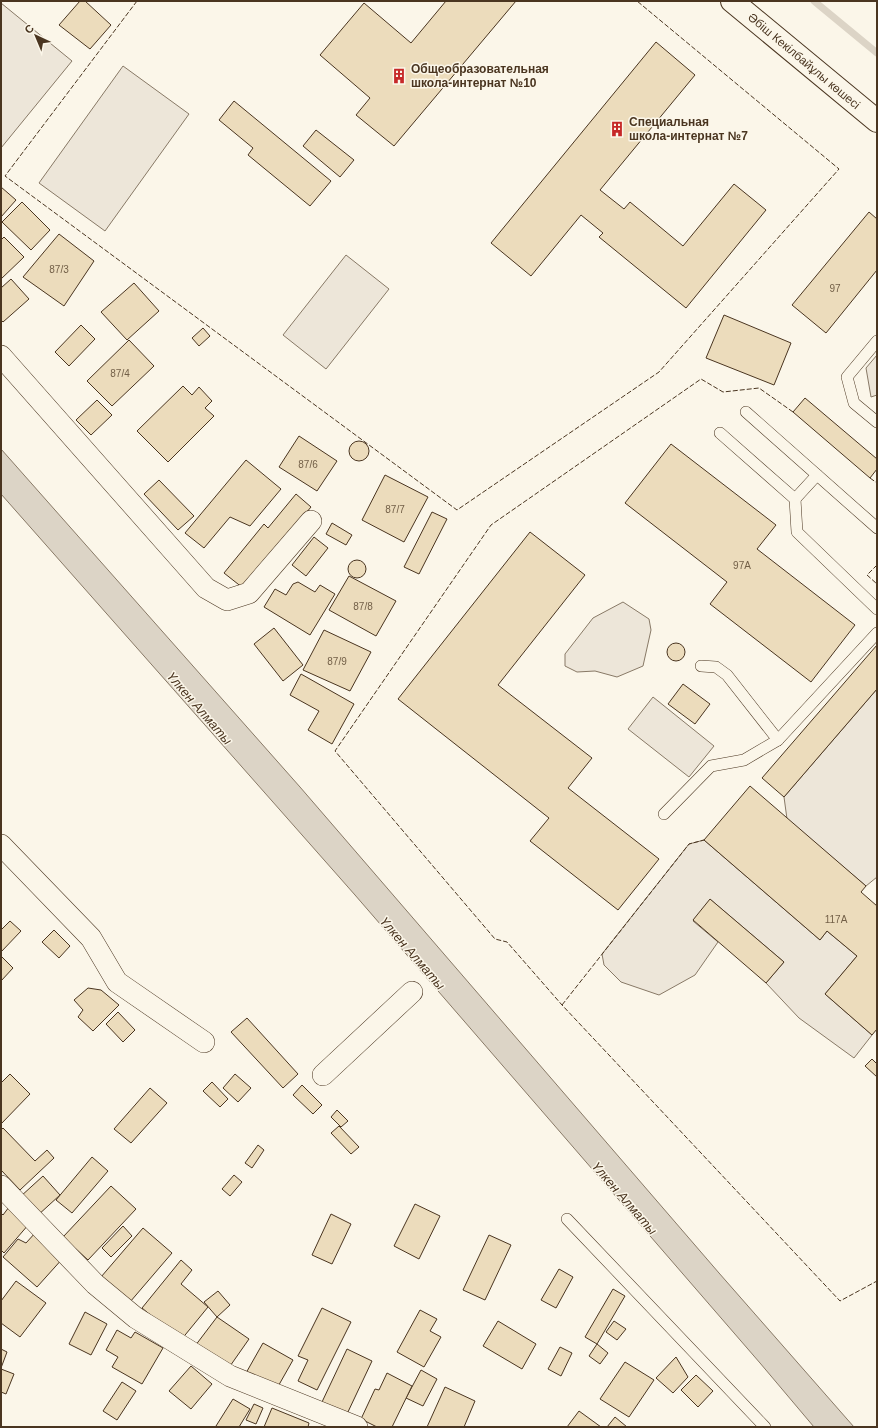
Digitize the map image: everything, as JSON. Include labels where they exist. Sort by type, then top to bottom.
[{"type":"street","name":"Әбіш Кекілбайұлы көшесі","points":[[732,1],[877,121]]},
{"type":"street","points":[[1,356],[206,588],[227,600],[249,593],[311,521]]},
{"type":"street","points":[[1,845],[91,938],[117,982],[204,1042]]},
{"type":"street","points":[[324,1075],[412,992]]},
{"type":"street","points":[[1,1186],[95,1284],[136,1318],[230,1376],[357,1427]]},
{"type":"lane","points":[[877,341],[847,377],[854,403],[877,422]]},
{"type":"lane","points":[[746,412],[877,528]]},
{"type":"lane","points":[[720,432],[795,499],[797,532],[877,608]]},
{"type":"lane","points":[[795,499],[817,475]]},
{"type":"lane","points":[[664,814],[711,766],[744,760],[778,740],[877,633]]},
{"type":"lane","points":[[701,666],[716,666],[727,675],[778,740]]},
{"type":"lane","points":[[567,1218],[765,1427]]},
{"type":"shaded area","points":[[1,3],[72,61],[1,148]]},
{"type":"shaded area","points":[[123,66],[189,114],[105,231],[39,183]]},
{"type":"shaded area","points":[[346,255],[389,289],[326,369],[283,335]]},
{"type":"shaded area","points":[[877,355],[877,395],[871,397],[866,368]]},
{"type":"shaded area","points":[[623,602],[649,619],[651,630],[643,666],[617,677],[595,671],[577,672],[565,666],[565,654],[593,618]]},
{"type":"shaded area","points":[[877,689],[877,877],[866,886],[787,819],[784,797]]},
{"type":"shaded area","points":[[653,697],[714,746],[689,777],[628,729]]},
{"type":"shaded area","points":[[704,840],[820,940],[827,931],[857,956],[825,994],[872,1035],[854,1058],[799,1018],[766,983],[784,962],[711,900],[693,921],[718,942],[695,975],[659,995],[621,982],[604,965],[602,954],[689,844]]},
{"type":"water","name":"Үлкен Алматы","points":[[1,449],[300,787],[719,1273],[854,1427],[814,1427],[355,895],[1,494]]},
{"type":"building","points":[[80,1],[85,1],[111,25],[90,49],[59,25]]},
{"type":"building","name":"Общеобразовательная школа-интернат №10","points":[[446,1],[516,1],[394,146],[356,115],[370,98],[320,55],[364,3],[411,43]]},
{"type":"building","name":"Специальная школа-интернат №7","points":[[656,42],[695,75],[600,190],[624,209],[630,202],[683,246],[734,184],[766,210],[686,308],[599,237],[603,233],[581,215],[531,276],[491,243]]},
{"type":"building","points":[[234,101],[331,181],[310,206],[248,155],[253,148],[219,120]]},
{"type":"building","points":[[316,130],[354,160],[340,177],[303,146]]},
{"type":"building","points":[[1,187],[16,200],[1,217]]},
{"type":"building","points":[[22,202],[50,230],[31,250],[2,222]]},
{"type":"building","points":[[869,212],[877,219],[877,270],[826,333],[792,305]]},
{"type":"building","points":[[59,234],[94,261],[64,306],[23,277]]},
{"type":"building","points":[[4,237],[24,257],[1,279],[1,240]]},
{"type":"building","points":[[11,279],[29,299],[3,322],[1,320],[1,288]]},
{"type":"building","points":[[134,283],[159,311],[127,340],[101,312]]},
{"type":"building","points":[[724,315],[791,343],[774,385],[706,358]]},
{"type":"building","points":[[81,325],[95,339],[69,366],[55,352]]},
{"type":"building","points":[[203,328],[210,336],[199,346],[192,338]]},
{"type":"building","points":[[129,340],[154,366],[112,406],[87,381]]},
{"type":"building","points":[[183,386],[192,395],[199,387],[212,401],[205,408],[214,416],[168,462],[137,431]]},
{"type":"building","points":[[805,398],[877,459],[877,469],[870,478],[793,412]]},
{"type":"building","points":[[97,400],[112,415],[91,435],[76,420]]},
{"type":"building","points":[[299,436],[337,461],[317,491],[279,467]]},
{"type":"building","points":[[359,441],[366,444],[369,451],[366,458],[359,461],[352,458],[349,451],[352,444]]},
{"type":"building","points":[[671,444],[776,525],[757,549],[855,625],[811,682],[710,604],[727,582],[625,503]]},
{"type":"building","points":[[246,460],[281,489],[250,526],[230,517],[204,548],[185,533]]},
{"type":"building","points":[[385,475],[428,497],[404,542],[362,520]]},
{"type":"building","points":[[159,480],[194,516],[178,530],[144,494]]},
{"type":"building","points":[[296,494],[311,507],[243,588],[224,573],[264,524],[268,528]]},
{"type":"building","points":[[432,512],[447,519],[419,574],[404,567]]},
{"type":"building","points":[[332,523],[352,535],[346,545],[326,534]]},
{"type":"building","points":[[530,532],[585,575],[498,685],[592,758],[568,788],[659,859],[618,910],[530,841],[549,818],[398,699]]},
{"type":"building","points":[[314,537],[328,548],[306,576],[292,565]]},
{"type":"building","points":[[357,560],[363,563],[366,569],[363,575],[357,578],[351,575],[348,569],[351,563]]},
{"type":"building","points":[[349,576],[396,601],[376,636],[329,610]]},
{"type":"building","points":[[298,582],[315,592],[320,585],[335,594],[310,635],[264,607],[275,589],[286,595],[293,584]]},
{"type":"building","points":[[274,628],[303,665],[283,681],[254,644]]},
{"type":"building","points":[[324,630],[371,652],[350,691],[303,670]]},
{"type":"building","points":[[672,643],[680,643],[685,648],[683,659],[680,661],[672,661],[667,656],[667,648]]},
{"type":"building","points":[[877,645],[877,689],[784,797],[762,778]]},
{"type":"building","points":[[301,674],[354,704],[332,744],[308,730],[319,711],[290,695]]},
{"type":"building","points":[[683,684],[710,704],[695,724],[668,704]]},
{"type":"building","points":[[750,786],[866,886],[861,892],[877,906],[877,1029],[872,1035],[825,994],[857,956],[827,931],[820,940],[704,840]]},
{"type":"building","points":[[710,899],[784,962],[766,983],[693,920]]},
{"type":"building","points":[[10,921],[21,931],[1,952],[1,930]]},
{"type":"building","points":[[54,930],[70,946],[59,958],[42,942]]},
{"type":"building","points":[[1,956],[13,968],[1,981]]},
{"type":"building","points":[[88,988],[101,990],[119,1005],[93,1031],[78,1017],[83,1010],[74,1000]]},
{"type":"building","points":[[118,1012],[135,1030],[123,1042],[106,1024]]},
{"type":"building","points":[[247,1018],[298,1074],[283,1088],[231,1032]]},
{"type":"building","points":[[872,1059],[877,1064],[877,1077],[865,1066]]},
{"type":"building","points":[[10,1074],[30,1094],[1,1124],[1,1083]]},
{"type":"building","points":[[235,1074],[251,1088],[238,1102],[223,1088]]},
{"type":"building","points":[[212,1082],[228,1099],[220,1107],[203,1091]]},
{"type":"building","points":[[302,1085],[322,1105],[313,1114],[293,1095]]},
{"type":"building","points":[[150,1088],[167,1103],[131,1143],[114,1129]]},
{"type":"building","points":[[337,1110],[348,1121],[341,1127],[331,1117]]},
{"type":"building","points":[[339,1126],[359,1147],[351,1154],[331,1133]]},
{"type":"building","points":[[3,1128],[35,1161],[47,1150],[54,1158],[20,1190],[1,1170],[1,1130]]},
{"type":"building","points":[[258,1145],[264,1150],[252,1168],[245,1163]]},
{"type":"building","points":[[92,1157],[108,1171],[72,1213],[56,1200]]},
{"type":"building","points":[[234,1175],[242,1182],[230,1196],[222,1189]]},
{"type":"building","points":[[43,1176],[60,1195],[37,1216],[20,1197]]},
{"type":"building","points":[[111,1186],[136,1209],[88,1260],[63,1237]]},
{"type":"building","points":[[415,1204],[440,1216],[419,1259],[394,1246]]},
{"type":"building","points":[[9,1207],[29,1224],[4,1253],[1,1250],[1,1213],[3,1215]]},
{"type":"building","points":[[331,1214],[351,1224],[332,1264],[312,1255]]},
{"type":"building","points":[[123,1226],[132,1236],[111,1257],[102,1248]]},
{"type":"building","points":[[143,1228],[172,1253],[130,1302],[101,1277]]},
{"type":"building","points":[[36,1232],[64,1257],[37,1287],[3,1257],[18,1239],[26,1243]]},
{"type":"building","points":[[489,1235],[511,1245],[485,1300],[463,1290]]},
{"type":"building","points":[[181,1260],[192,1270],[181,1284],[208,1307],[181,1340],[142,1308]]},
{"type":"building","points":[[559,1269],[573,1277],[556,1308],[541,1300]]},
{"type":"building","points":[[16,1281],[46,1303],[20,1337],[1,1323],[1,1301]]},
{"type":"building","points":[[613,1289],[625,1296],[597,1344],[585,1337]]},
{"type":"building","points":[[218,1291],[230,1305],[217,1317],[204,1302]]},
{"type":"building","points":[[322,1308],[351,1322],[317,1390],[298,1381],[308,1360],[298,1356]]},
{"type":"building","points":[[420,1310],[437,1319],[430,1331],[441,1337],[424,1367],[397,1352]]},
{"type":"building","points":[[85,1312],[107,1324],[91,1355],[69,1344]]},
{"type":"building","points":[[217,1317],[249,1339],[228,1369],[195,1346]]},
{"type":"building","points":[[498,1321],[536,1344],[522,1369],[483,1346]]},
{"type":"building","points":[[614,1321],[626,1329],[617,1340],[606,1332]]},
{"type":"building","points":[[117,1330],[131,1338],[135,1332],[163,1348],[142,1384],[112,1367],[118,1357],[106,1350]]},
{"type":"building","points":[[263,1343],[293,1360],[276,1390],[246,1373]]},
{"type":"building","points":[[597,1344],[608,1353],[600,1364],[589,1356]]},
{"type":"building","points":[[560,1347],[572,1353],[561,1376],[548,1369]]},
{"type":"building","points":[[1,1349],[7,1352],[1,1368]]},
{"type":"building","points":[[347,1349],[372,1361],[347,1414],[322,1402]]},
{"type":"building","points":[[676,1357],[688,1377],[673,1393],[656,1378]]},
{"type":"building","points":[[625,1362],[654,1380],[629,1417],[600,1399]]},
{"type":"building","points":[[191,1366],[212,1384],[191,1409],[169,1391]]},
{"type":"building","points":[[1,1369],[14,1374],[6,1394],[1,1392]]},
{"type":"building","points":[[421,1370],[437,1379],[423,1406],[406,1398]]},
{"type":"building","points":[[387,1373],[412,1386],[392,1427],[377,1427],[361,1419],[375,1389],[379,1390]]},
{"type":"building","points":[[696,1375],[713,1391],[698,1407],[681,1390]]},
{"type":"building","points":[[122,1382],[136,1391],[117,1420],[103,1411]]},
{"type":"building","points":[[445,1387],[475,1401],[464,1427],[427,1427]]},
{"type":"building","points":[[233,1399],[250,1409],[239,1427],[216,1426]]},
{"type":"building","points":[[254,1404],[263,1408],[256,1424],[246,1420]]},
{"type":"building","points":[[272,1408],[309,1423],[308,1427],[264,1427]]},
{"type":"building","points":[[579,1411],[601,1427],[567,1427]]},
{"type":"building","points":[[615,1417],[627,1427],[607,1427]]},
{"type":"waterway","points":[[814,1],[877,53]]},
{"type":"fence","points":[[137,1],[5,176],[457,510],[659,372],[839,169],[637,1]]},
{"type":"fence","points":[[793,412],[759,388],[723,392],[701,379],[491,525],[335,751],[495,939],[507,942],[562,1005],[840,1301],[877,1281]]},
{"type":"fence","points":[[870,478],[877,483]]},
{"type":"fence","points":[[877,565],[867,575],[877,584]]},
{"type":"fence","points":[[562,1005],[689,844],[704,840]]},
{"type":"place","name":"Общеобразовательная школа-интернат №10","points":[[399,76]]},
{"type":"place","name":"Специальная школа-интернат №7","points":[[617,129]]}]
